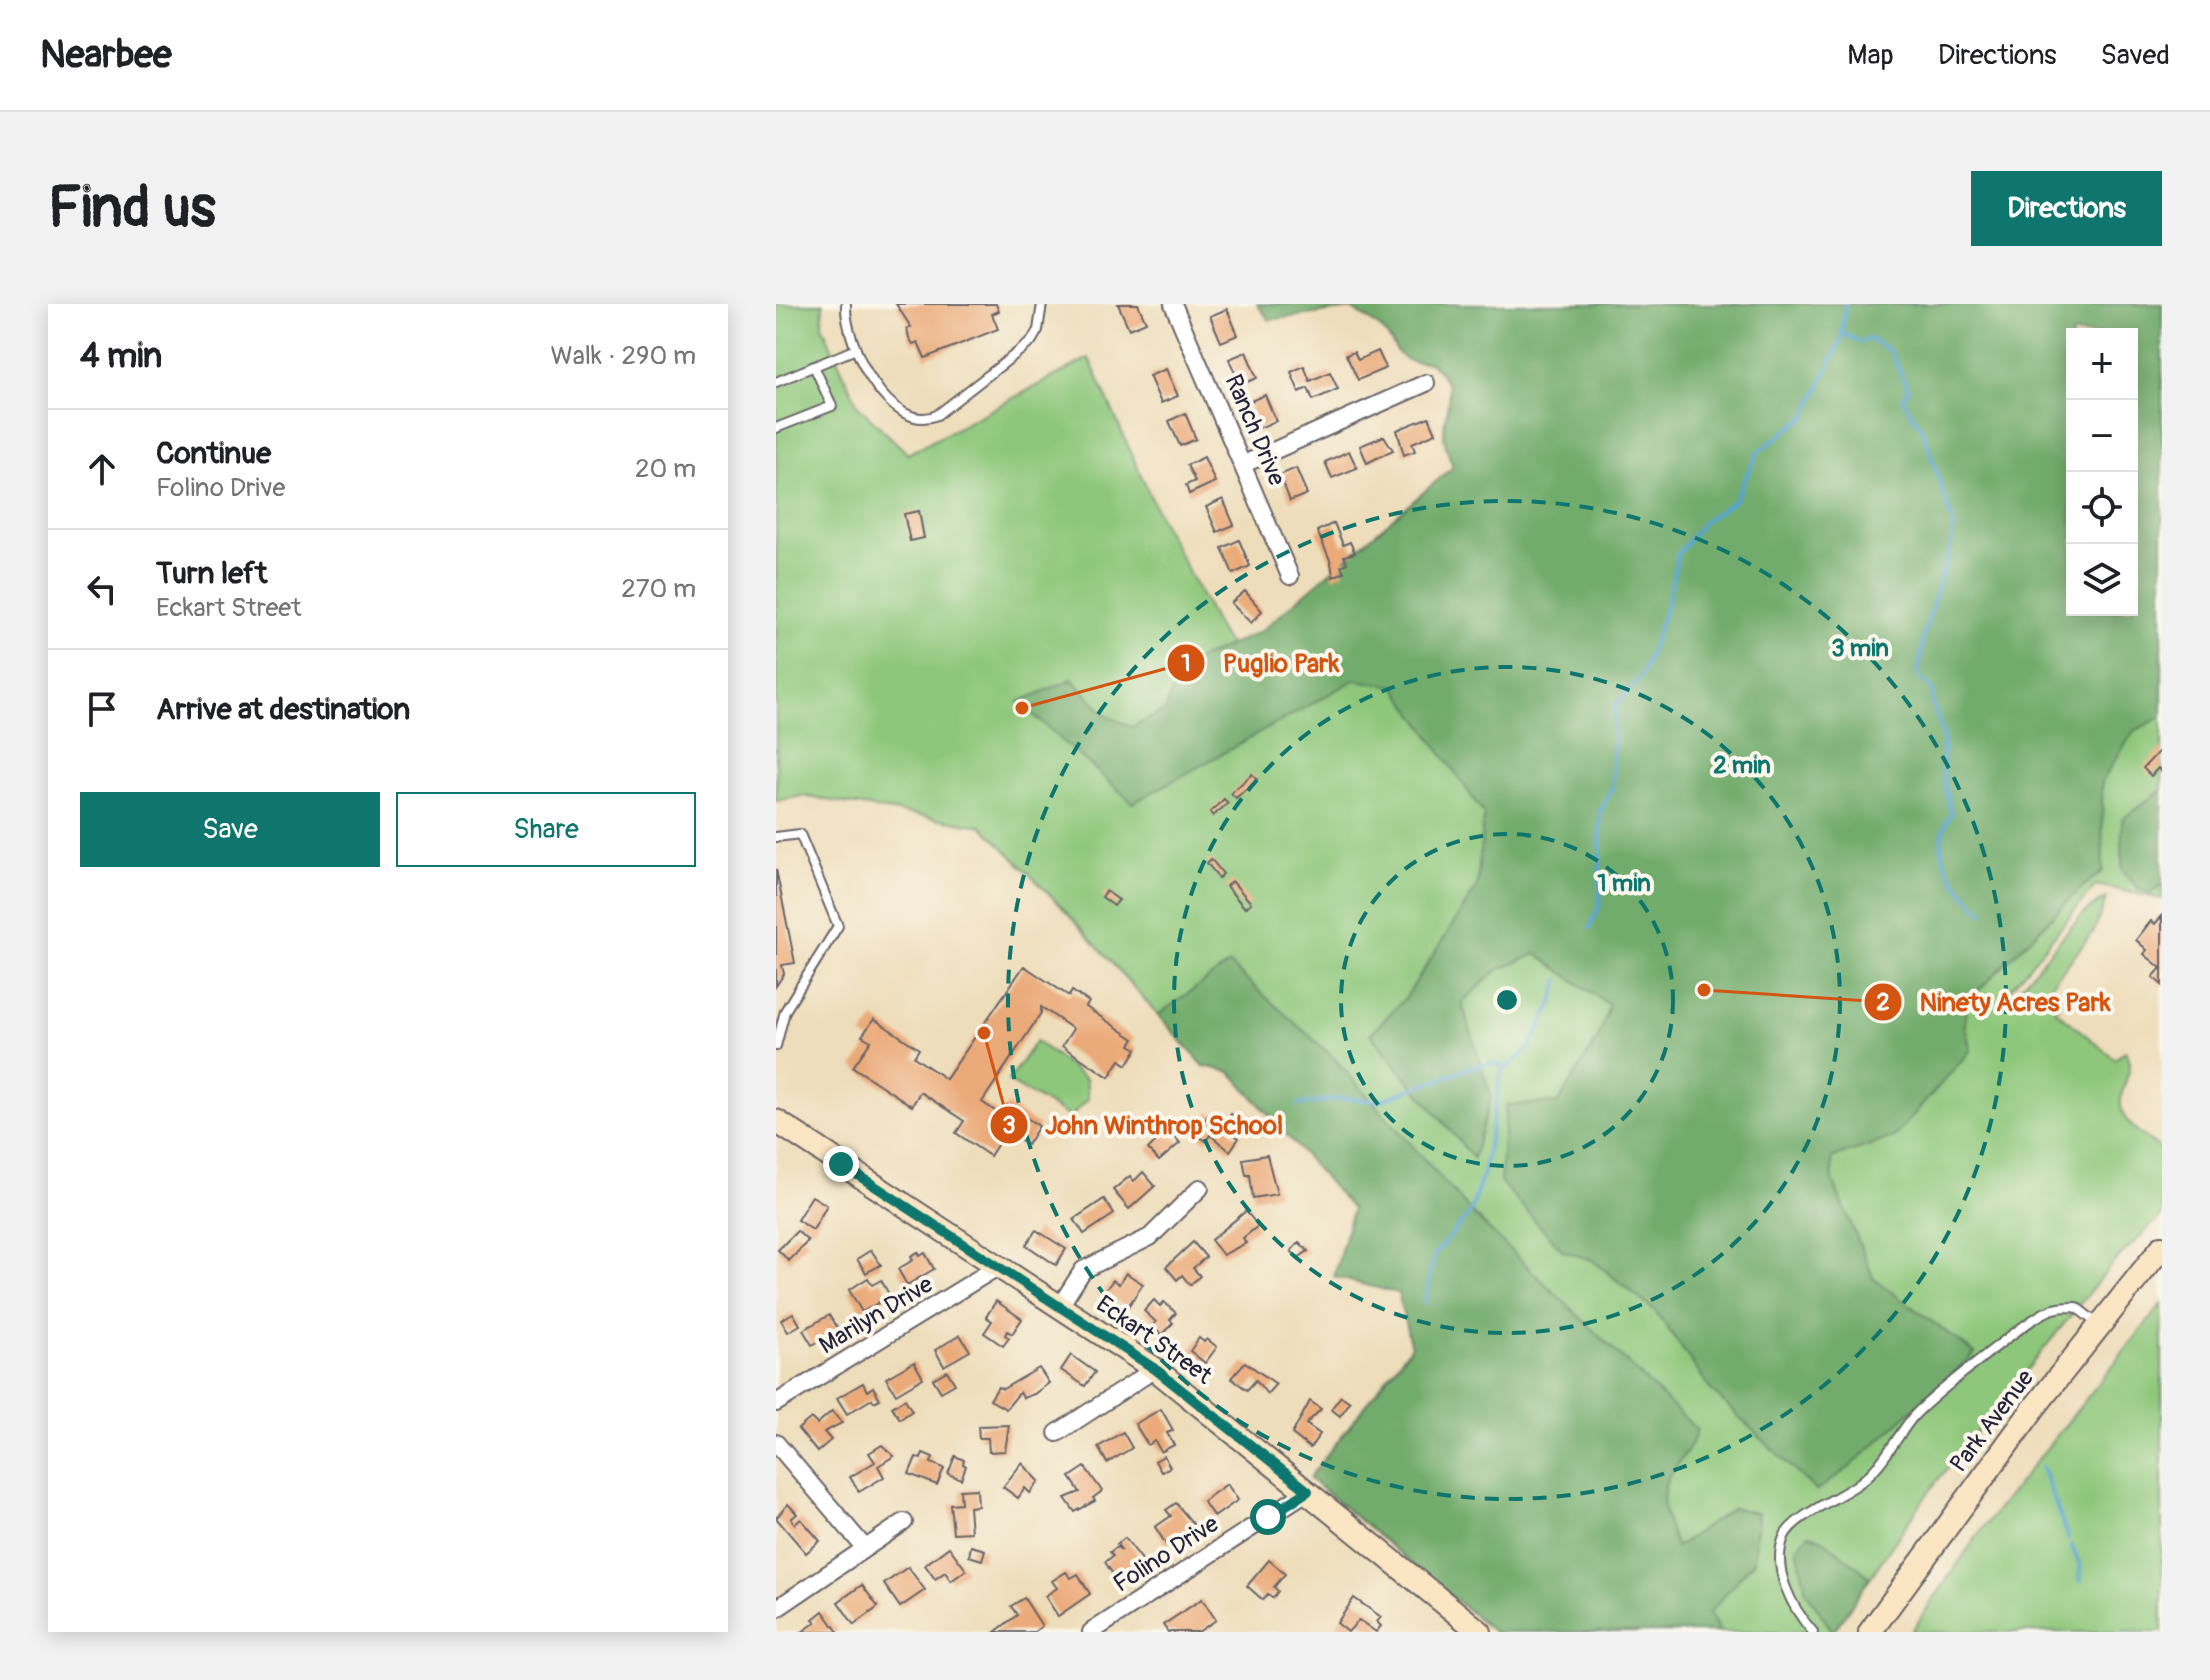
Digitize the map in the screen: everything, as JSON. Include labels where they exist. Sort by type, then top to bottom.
[{"type":"street","name":"Ranch Drive","points":[[1173,304],[1290,576]]},
{"type":"street","points":[[1244,464],[1426,383]]},
{"type":"street","name":"Eckart Street","points":[[776,1121],[1155,1369],[1480,1632]]},
{"type":"street","points":[[1060,1306],[1083,1270],[1150,1237],[1200,1188]]},
{"type":"street","name":"Park Avenue","points":[[1870,1632],[1983,1476],[2162,1247]]},
{"type":"street","name":"Marilyn Drive","points":[[776,1403],[999,1266]]},
{"type":"street","points":[[1057,1433],[1155,1369]]},
{"type":"street","points":[[776,1443],[864,1547]]},
{"type":"street","name":"Folino Drive","points":[[1100,1630],[1308,1491]]},
{"type":"street","points":[[776,1609],[904,1522]]},
{"type":"lane","points":[[846,304],[845,322],[869,376],[887,399],[912,417],[924,421],[937,415],[1031,342],[1038,330],[1042,304]]},
{"type":"lane","points":[[776,382],[856,349]]},
{"type":"lane","points":[[776,428],[832,406],[814,366]]},
{"type":"lane","points":[[776,837],[800,834],[838,926],[785,1011],[776,1046]]},
{"type":"lane","points":[[1813,1632],[1794,1606],[1784,1582],[1782,1541],[1788,1528],[1859,1484],[1892,1448],[1913,1416],[2044,1312],[2076,1307],[2099,1325]]},
{"type":"green space","points":[[776,304],[823,304],[822,325],[858,406],[908,454],[1089,358],[1160,518],[1224,639],[1255,670],[1496,445],[2162,304],[2162,899],[2096,885],[1997,1005],[2026,980],[2081,917],[2107,898],[2094,931],[2049,988],[2062,1000],[2055,1010],[2115,1059],[2125,1051],[2129,1058],[2121,1107],[2131,1126],[2162,1150],[2162,1215],[2113,1263],[1933,1486],[1833,1632],[1494,1632],[1309,1478],[1411,1346],[1398,1293],[1352,1209],[1231,1072],[1204,1066],[1058,903],[982,826],[802,796],[776,801]]},
{"type":"green space","points":[[1257,304],[2162,304],[2162,717],[2134,731],[2102,781],[2103,871],[2081,888],[1966,1003],[1965,1027],[1971,1050],[1894,1137],[1832,1158],[1833,1181],[1874,1279],[1975,1353],[1850,1467],[1816,1491],[1712,1391],[1656,1312],[1592,1260],[1563,1251],[1500,1182],[1506,1105],[1558,1103],[1599,1036],[1609,1005],[1536,954],[1496,971],[1462,1003],[1491,1097],[1473,1158],[1370,1034],[1406,997],[1477,887],[1484,814],[1395,686],[1355,680],[1133,803],[1019,702],[1072,679],[1107,716],[1132,727],[1165,711],[1180,668],[1261,631],[1453,467],[1444,435],[1449,397],[1446,381],[1430,362],[1410,361],[1400,356],[1380,328],[1351,309],[1269,320]]},
{"type":"green space","points":[[2162,790],[2162,884],[2150,894],[2138,888],[2122,870],[2122,819]]},
{"type":"green space","points":[[1229,964],[1332,1056],[1475,1216],[1697,1430],[1668,1479],[1663,1496],[1676,1547],[1733,1508],[1758,1513],[1754,1561],[1709,1613],[1720,1632],[1494,1632],[1309,1478],[1411,1347],[1398,1293],[1334,1277],[1352,1209],[1231,1072],[1204,1066],[1158,1015]]},
{"type":"green space","points":[[1036,1041],[1086,1079],[1088,1099],[1070,1117],[1008,1081]]},
{"type":"green space","points":[[2162,1304],[2162,1632],[1911,1632],[1979,1533]]},
{"type":"green space","points":[[1809,1534],[1824,1540],[1870,1577],[1833,1632],[1806,1591],[1797,1547]]},
{"type":"building","points":[[896,304],[996,304],[999,311],[992,314],[998,329],[925,358],[918,342],[913,344],[909,338],[907,329],[911,327]]},
{"type":"building","points":[[1118,304],[1138,304],[1146,322],[1129,329]]},
{"type":"building","points":[[1227,309],[1238,335],[1221,342],[1210,316]]},
{"type":"building","points":[[1378,351],[1386,368],[1358,380],[1346,355],[1354,352],[1358,360]]},
{"type":"building","points":[[1246,352],[1257,378],[1240,385],[1229,359]]},
{"type":"building","points":[[1304,366],[1310,381],[1330,372],[1338,389],[1313,400],[1308,388],[1299,392],[1291,372]]},
{"type":"building","points":[[1166,369],[1178,396],[1161,403],[1149,376]]},
{"type":"building","points":[[1265,395],[1276,421],[1259,428],[1248,402]]},
{"type":"building","points":[[1185,413],[1196,439],[1180,446],[1169,421]]},
{"type":"building","points":[[1429,417],[1436,433],[1412,443],[1415,451],[1404,455],[1397,430]]},
{"type":"building","points":[[1384,436],[1393,450],[1367,463],[1360,446]]},
{"type":"building","points":[[1349,451],[1357,468],[1332,478],[1325,462]]},
{"type":"building","points":[[1204,457],[1215,482],[1189,494],[1186,485],[1195,481],[1187,465]]},
{"type":"building","points":[[1296,468],[1307,494],[1290,501],[1280,475]]},
{"type":"building","points":[[1223,499],[1234,525],[1217,532],[1206,507]]},
{"type":"building","points":[[919,511],[924,538],[910,541],[904,514]]},
{"type":"building","points":[[1334,523],[1343,545],[1350,542],[1355,553],[1344,556],[1347,563],[1341,566],[1344,572],[1333,577],[1331,562],[1317,531]]},
{"type":"building","points":[[1239,540],[1250,566],[1233,574],[1222,548]]},
{"type":"building","points":[[1245,591],[1262,611],[1251,623],[1231,603]]},
{"type":"building","points":[[2162,748],[2162,772],[2158,768],[2151,776],[2143,768]]},
{"type":"building","points":[[1252,774],[1257,779],[1236,798],[1231,793]]},
{"type":"building","points":[[1224,799],[1228,803],[1213,816],[1210,812]]},
{"type":"building","points":[[1211,859],[1223,874],[1219,878],[1207,863]]},
{"type":"building","points":[[776,869],[795,963],[782,965],[784,974],[776,986]]},
{"type":"building","points":[[1232,881],[1251,903],[1245,908],[1226,886]]},
{"type":"building","points":[[1106,891],[1119,900],[1114,906],[1102,897]]},
{"type":"building","points":[[2162,916],[2162,985],[2153,977],[2161,968],[2144,954],[2147,950],[2136,940],[2151,921],[2155,924]]},
{"type":"building","points":[[1024,966],[1069,996],[1072,991],[1089,1002],[1086,1007],[1134,1039],[1130,1045],[1137,1049],[1127,1065],[1120,1060],[1109,1077],[1062,1046],[1073,1029],[1041,1007],[1041,1013],[982,1102],[1001,1115],[1007,1105],[1039,1126],[1027,1145],[1006,1131],[990,1156],[956,1133],[964,1121],[920,1092],[912,1106],[853,1067],[871,1041],[862,1036],[874,1019],[919,1049],[914,1057],[946,1079]]},
{"type":"building","points":[[1210,1112],[1226,1122],[1231,1114],[1240,1120],[1231,1133],[1239,1138],[1230,1151],[1210,1135],[1206,1141],[1196,1134]]},
{"type":"building","points":[[1168,1129],[1180,1143],[1159,1161],[1148,1149]]},
{"type":"building","points":[[1267,1155],[1277,1194],[1253,1198],[1250,1175],[1246,1175],[1243,1159]]},
{"type":"building","points":[[1143,1172],[1155,1186],[1129,1209],[1113,1190],[1130,1176],[1134,1181]]},
{"type":"building","points":[[812,1196],[827,1205],[813,1230],[797,1220]]},
{"type":"building","points":[[1104,1199],[1114,1214],[1084,1234],[1074,1219]]},
{"type":"building","points":[[1246,1211],[1258,1226],[1243,1238],[1246,1243],[1223,1255],[1211,1240]]},
{"type":"building","points":[[1036,1230],[1066,1249],[1056,1265],[1026,1245]]},
{"type":"building","points":[[797,1231],[808,1241],[789,1261],[778,1250]]},
{"type":"building","points":[[1193,1242],[1206,1257],[1193,1268],[1200,1276],[1190,1285],[1182,1275],[1177,1280],[1166,1267]]},
{"type":"building","points":[[1299,1242],[1308,1251],[1298,1258],[1291,1251]]},
{"type":"building","points":[[871,1250],[881,1265],[866,1273],[857,1259]]},
{"type":"building","points":[[918,1252],[920,1256],[925,1253],[934,1269],[907,1285],[898,1269],[913,1260],[911,1256]]},
{"type":"building","points":[[1126,1273],[1143,1284],[1127,1308],[1104,1292],[1113,1280],[1119,1284]]},
{"type":"building","points":[[868,1278],[872,1285],[881,1280],[890,1296],[862,1312],[849,1290]]},
{"type":"building","points":[[1154,1300],[1160,1306],[1164,1302],[1176,1313],[1170,1320],[1173,1323],[1162,1335],[1152,1326],[1156,1322],[1144,1311]]},
{"type":"building","points":[[996,1301],[1022,1319],[1012,1334],[1007,1331],[1005,1335],[1009,1338],[1003,1346],[984,1333],[992,1321],[986,1317]]},
{"type":"building","points":[[793,1313],[800,1325],[788,1332],[781,1320]]},
{"type":"building","points":[[829,1315],[838,1330],[812,1345],[803,1330]]},
{"type":"building","points":[[960,1335],[970,1351],[944,1366],[935,1350]]},
{"type":"building","points":[[1199,1338],[1204,1342],[1207,1339],[1217,1347],[1205,1363],[1190,1351]]},
{"type":"building","points":[[1071,1355],[1095,1372],[1085,1386],[1061,1370]]},
{"type":"building","points":[[914,1362],[923,1378],[896,1394],[886,1378]]},
{"type":"building","points":[[1245,1362],[1276,1384],[1267,1394],[1256,1380],[1247,1390],[1231,1378]]},
{"type":"building","points":[[1039,1368],[1049,1383],[1034,1394],[1023,1398],[1020,1392],[1006,1409],[990,1400],[998,1387],[1003,1389]]},
{"type":"building","points":[[947,1371],[955,1384],[941,1392],[933,1379]]},
{"type":"building","points":[[863,1383],[867,1391],[873,1387],[880,1399],[874,1402],[872,1399],[847,1414],[837,1398]]},
{"type":"building","points":[[1341,1396],[1350,1402],[1340,1416],[1331,1409]]},
{"type":"building","points":[[905,1399],[912,1411],[900,1419],[892,1407]]},
{"type":"building","points":[[1310,1401],[1321,1409],[1306,1424],[1320,1434],[1310,1448],[1292,1434]]},
{"type":"building","points":[[1161,1409],[1173,1430],[1167,1433],[1174,1445],[1161,1452],[1155,1441],[1148,1445],[1135,1424]]},
{"type":"building","points":[[832,1411],[842,1423],[824,1432],[831,1440],[817,1452],[798,1429],[811,1418],[817,1424]]},
{"type":"building","points":[[1009,1425],[1005,1451],[989,1452],[988,1438],[979,1438],[978,1426]]},
{"type":"building","points":[[1123,1432],[1132,1448],[1107,1463],[1098,1447]]},
{"type":"building","points":[[882,1445],[894,1456],[878,1466],[884,1477],[859,1492],[850,1477],[875,1462],[869,1453]]},
{"type":"building","points":[[923,1453],[933,1457],[931,1463],[944,1468],[937,1485],[909,1474],[916,1457],[921,1459]]},
{"type":"building","points":[[955,1456],[964,1460],[966,1466],[961,1479],[948,1474]]},
{"type":"building","points":[[1164,1456],[1170,1467],[1161,1472],[1155,1461]]},
{"type":"building","points":[[1022,1463],[1039,1481],[1030,1493],[1025,1488],[1018,1498],[1003,1487]]},
{"type":"building","points":[[1085,1467],[1102,1491],[1093,1498],[1095,1501],[1075,1512],[1065,1498],[1080,1492],[1070,1477]]},
{"type":"building","points":[[1227,1484],[1238,1500],[1214,1517],[1203,1501]]},
{"type":"building","points":[[977,1489],[978,1506],[969,1507],[971,1532],[953,1533],[950,1504],[961,1503],[960,1490]]},
{"type":"building","points":[[1176,1503],[1194,1525],[1166,1544],[1155,1527],[1171,1516],[1166,1510]]},
{"type":"building","points":[[788,1504],[797,1514],[791,1519],[795,1524],[801,1519],[820,1541],[806,1553],[776,1518]]},
{"type":"building","points":[[1125,1538],[1143,1561],[1116,1579],[1105,1562],[1113,1556],[1110,1552],[1117,1547],[1122,1551],[1117,1544]]},
{"type":"building","points":[[971,1546],[985,1550],[982,1560],[969,1556]]},
{"type":"building","points":[[949,1547],[966,1570],[951,1581],[945,1572],[935,1579],[925,1565]]},
{"type":"building","points":[[1269,1560],[1285,1574],[1274,1587],[1278,1591],[1273,1598],[1268,1594],[1263,1600],[1247,1586]]},
{"type":"building","points":[[908,1567],[925,1590],[900,1607],[884,1584]]},
{"type":"building","points":[[1066,1572],[1071,1578],[1078,1574],[1090,1594],[1058,1616],[1045,1596],[1057,1588],[1052,1581]]},
{"type":"building","points":[[862,1585],[878,1607],[854,1625],[838,1602]]},
{"type":"building","points":[[1024,1598],[1042,1626],[1034,1632],[995,1632],[1017,1615],[1011,1606]]},
{"type":"building","points":[[1354,1598],[1381,1617],[1377,1622],[1381,1626],[1376,1632],[1359,1620],[1348,1632],[1337,1623]]},
{"type":"building","points":[[1202,1599],[1216,1620],[1198,1632],[1168,1632],[1163,1625]]},
{"type":"building","points":[[823,1611],[838,1632],[802,1632],[816,1622],[813,1619]]},
{"type":"waterway","points":[[1590,928],[1600,904],[1600,812],[1612,789],[1615,707],[1642,675],[1667,604],[1678,554],[1704,521],[1734,501],[1758,452],[1806,416],[1841,340],[1845,304]]},
{"type":"waterway","points":[[1842,333],[1859,342],[1870,339],[1890,351],[1908,389],[1902,399],[1923,430],[1953,524],[1952,540],[1923,637],[1918,676],[1933,690],[1932,701],[1943,735],[1943,776],[1951,814],[1941,842],[1943,856],[1955,881],[1984,913]]},
{"type":"waterway","points":[[1425,1303],[1434,1255],[1470,1213],[1483,1174],[1501,1073],[1530,1048],[1553,1002],[1559,980]]},
{"type":"waterway","points":[[1298,1105],[1342,1098],[1379,1101],[1475,1066],[1493,1063],[1507,1068]]},
{"type":"waterway","points":[[2042,1467],[2068,1538]]},
{"type":"waterway","points":[[2071,1545],[2080,1565],[2081,1581]]},
{"type":"place","name":"Puglio Park","points":[[1022,708]]},
{"type":"place","name":"Ninety Acres Park","points":[[1704,990]]},
{"type":"place","name":"John Winthrop School","points":[[984,1033]]},
{"type":"route","points":[[841,1164],[1155,1369],[1308,1491],[1268,1517]]}]
